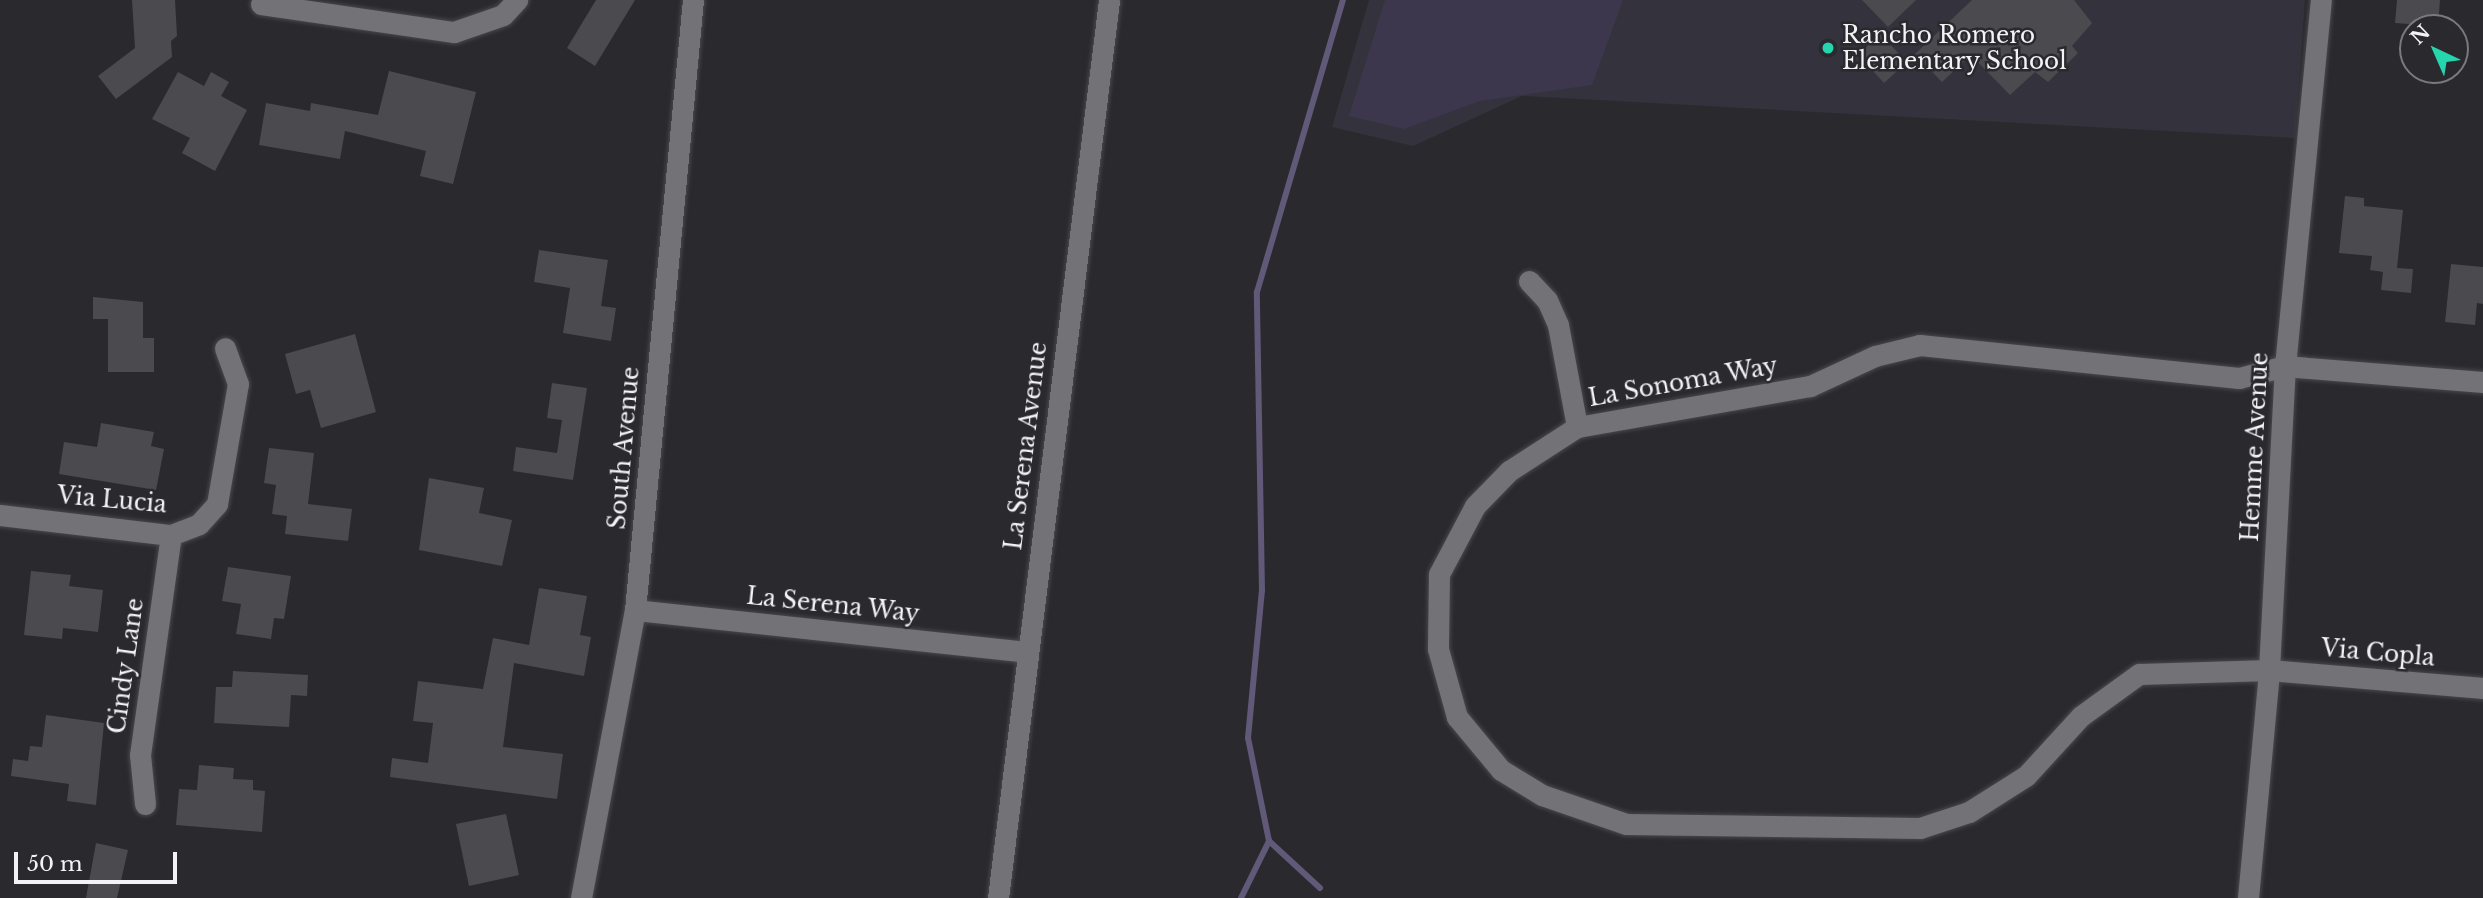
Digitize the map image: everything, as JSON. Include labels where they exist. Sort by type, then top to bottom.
[{"type":"street","points":[[261,4],[454,32],[503,15],[517,0]]},
{"type":"street","name":"South Avenue","points":[[581,898],[635,610],[693,0]]},
{"type":"street","name":"La Serena Avenue","points":[[998,898],[1012,810],[1026,652],[1109,0]]},
{"type":"street","name":"Hemme Avenue","points":[[2248,898],[2269,670],[2285,366],[2321,0]]},
{"type":"street","points":[[1529,281],[1547,300],[1558,326],[1577,427]]},
{"type":"street","name":"La Sonoma Way","points":[[2269,670],[2139,674],[2081,716],[2026,776],[1969,812],[1920,828],[1626,824],[1554,799],[1501,770],[1457,716],[1438,649],[1439,574],[1475,506],[1509,471],[1577,427],[1810,386],[1875,356],[1920,345],[2239,378],[2285,366],[2483,382]]},
{"type":"street","name":"Via Lucia","points":[[0,516],[171,535],[199,524],[217,504],[237,384],[225,348]]},
{"type":"street","name":"Cindy Lane","points":[[145,804],[140,755],[171,535]]},
{"type":"street","name":"La Serena Way","points":[[635,610],[1026,652]]},
{"type":"street","name":"Via Copla","points":[[2269,670],[2483,688]]},
{"type":"shaded area","name":"Rancho Romero Elementary School","points":[[1369,0],[2305,0],[2295,138],[1522,96],[1413,146],[1332,127]]},
{"type":"shaded area","points":[[1385,0],[1623,0],[1592,85],[1480,101],[1404,129],[1349,116]]},
{"type":"building","points":[[132,0],[175,0],[177,36],[171,41],[172,57],[116,99],[98,76],[135,48]]},
{"type":"building","points":[[596,0],[635,0],[595,66],[567,48]]},
{"type":"building","points":[[1862,0],[1916,0],[1888,27]]},
{"type":"building","points":[[1972,0],[2074,0],[2092,23],[2072,46],[2078,53],[2048,82],[2035,72],[2010,95],[1971,55],[1942,82],[1915,54]]},
{"type":"building","points":[[2397,0],[2440,0],[2439,14],[2399,14],[2399,23],[2395,23]]},
{"type":"building","points":[[1880,34],[1907,62],[1884,83],[1858,55]]},
{"type":"building","points":[[389,71],[476,92],[453,184],[420,176],[426,151],[345,131],[340,159],[259,145],[266,103],[310,111],[311,103],[378,115]]},
{"type":"building","points":[[178,72],[204,86],[211,72],[229,82],[221,96],[247,110],[215,171],[182,153],[190,138],[152,119]]},
{"type":"building","points":[[2345,196],[2364,198],[2364,206],[2403,210],[2397,268],[2413,269],[2411,293],[2381,290],[2383,272],[2370,270],[2372,256],[2339,253]]},
{"type":"building","points":[[539,250],[608,260],[601,306],[616,308],[611,341],[563,333],[570,288],[534,282]]},
{"type":"building","points":[[2451,264],[2483,267],[2483,304],[2477,303],[2475,325],[2445,322]]},
{"type":"building","points":[[93,297],[143,302],[143,338],[154,338],[154,372],[108,372],[108,319],[93,319]]},
{"type":"building","points":[[355,334],[376,412],[321,428],[310,390],[296,394],[285,354]]},
{"type":"building","points":[[552,383],[587,388],[573,480],[513,471],[516,447],[557,453],[562,420],[547,418]]},
{"type":"building","points":[[101,423],[154,432],[151,446],[164,449],[156,490],[59,474],[64,442],[97,447]]},
{"type":"building","points":[[269,448],[314,453],[308,504],[352,509],[348,541],[285,534],[287,516],[272,514],[276,485],[264,483]]},
{"type":"building","points":[[429,478],[484,488],[479,513],[512,520],[502,566],[419,550]]},
{"type":"building","points":[[228,567],[291,576],[284,619],[274,618],[271,639],[236,634],[241,604],[222,601]]},
{"type":"building","points":[[31,571],[71,575],[69,586],[103,590],[98,632],[63,628],[62,639],[24,635]]},
{"type":"building","points":[[539,588],[587,596],[580,635],[591,637],[584,676],[514,663],[503,747],[563,754],[557,799],[390,777],[392,758],[428,763],[433,723],[413,721],[418,681],[483,689],[493,638],[529,645]]},
{"type":"building","points":[[233,671],[308,675],[307,696],[291,695],[289,727],[214,723],[216,687],[232,687]]},
{"type":"building","points":[[46,715],[104,723],[96,805],[67,801],[69,784],[11,776],[13,759],[28,761],[30,746],[42,747]]},
{"type":"building","points":[[199,765],[234,768],[233,779],[253,780],[253,790],[265,791],[262,832],[176,825],[179,789],[197,790]]},
{"type":"building","points":[[506,814],[519,875],[469,886],[456,824]]},
{"type":"building","points":[[96,843],[128,850],[117,898],[86,898]]},
{"type":"waterway","points":[[1320,888],[1269,841],[1248,738],[1262,591],[1257,292],[1343,0]]},
{"type":"waterway","points":[[1241,898],[1269,841]]},
{"type":"place","name":"Rancho Romero Elementary School","points":[[1828,48]]}]
